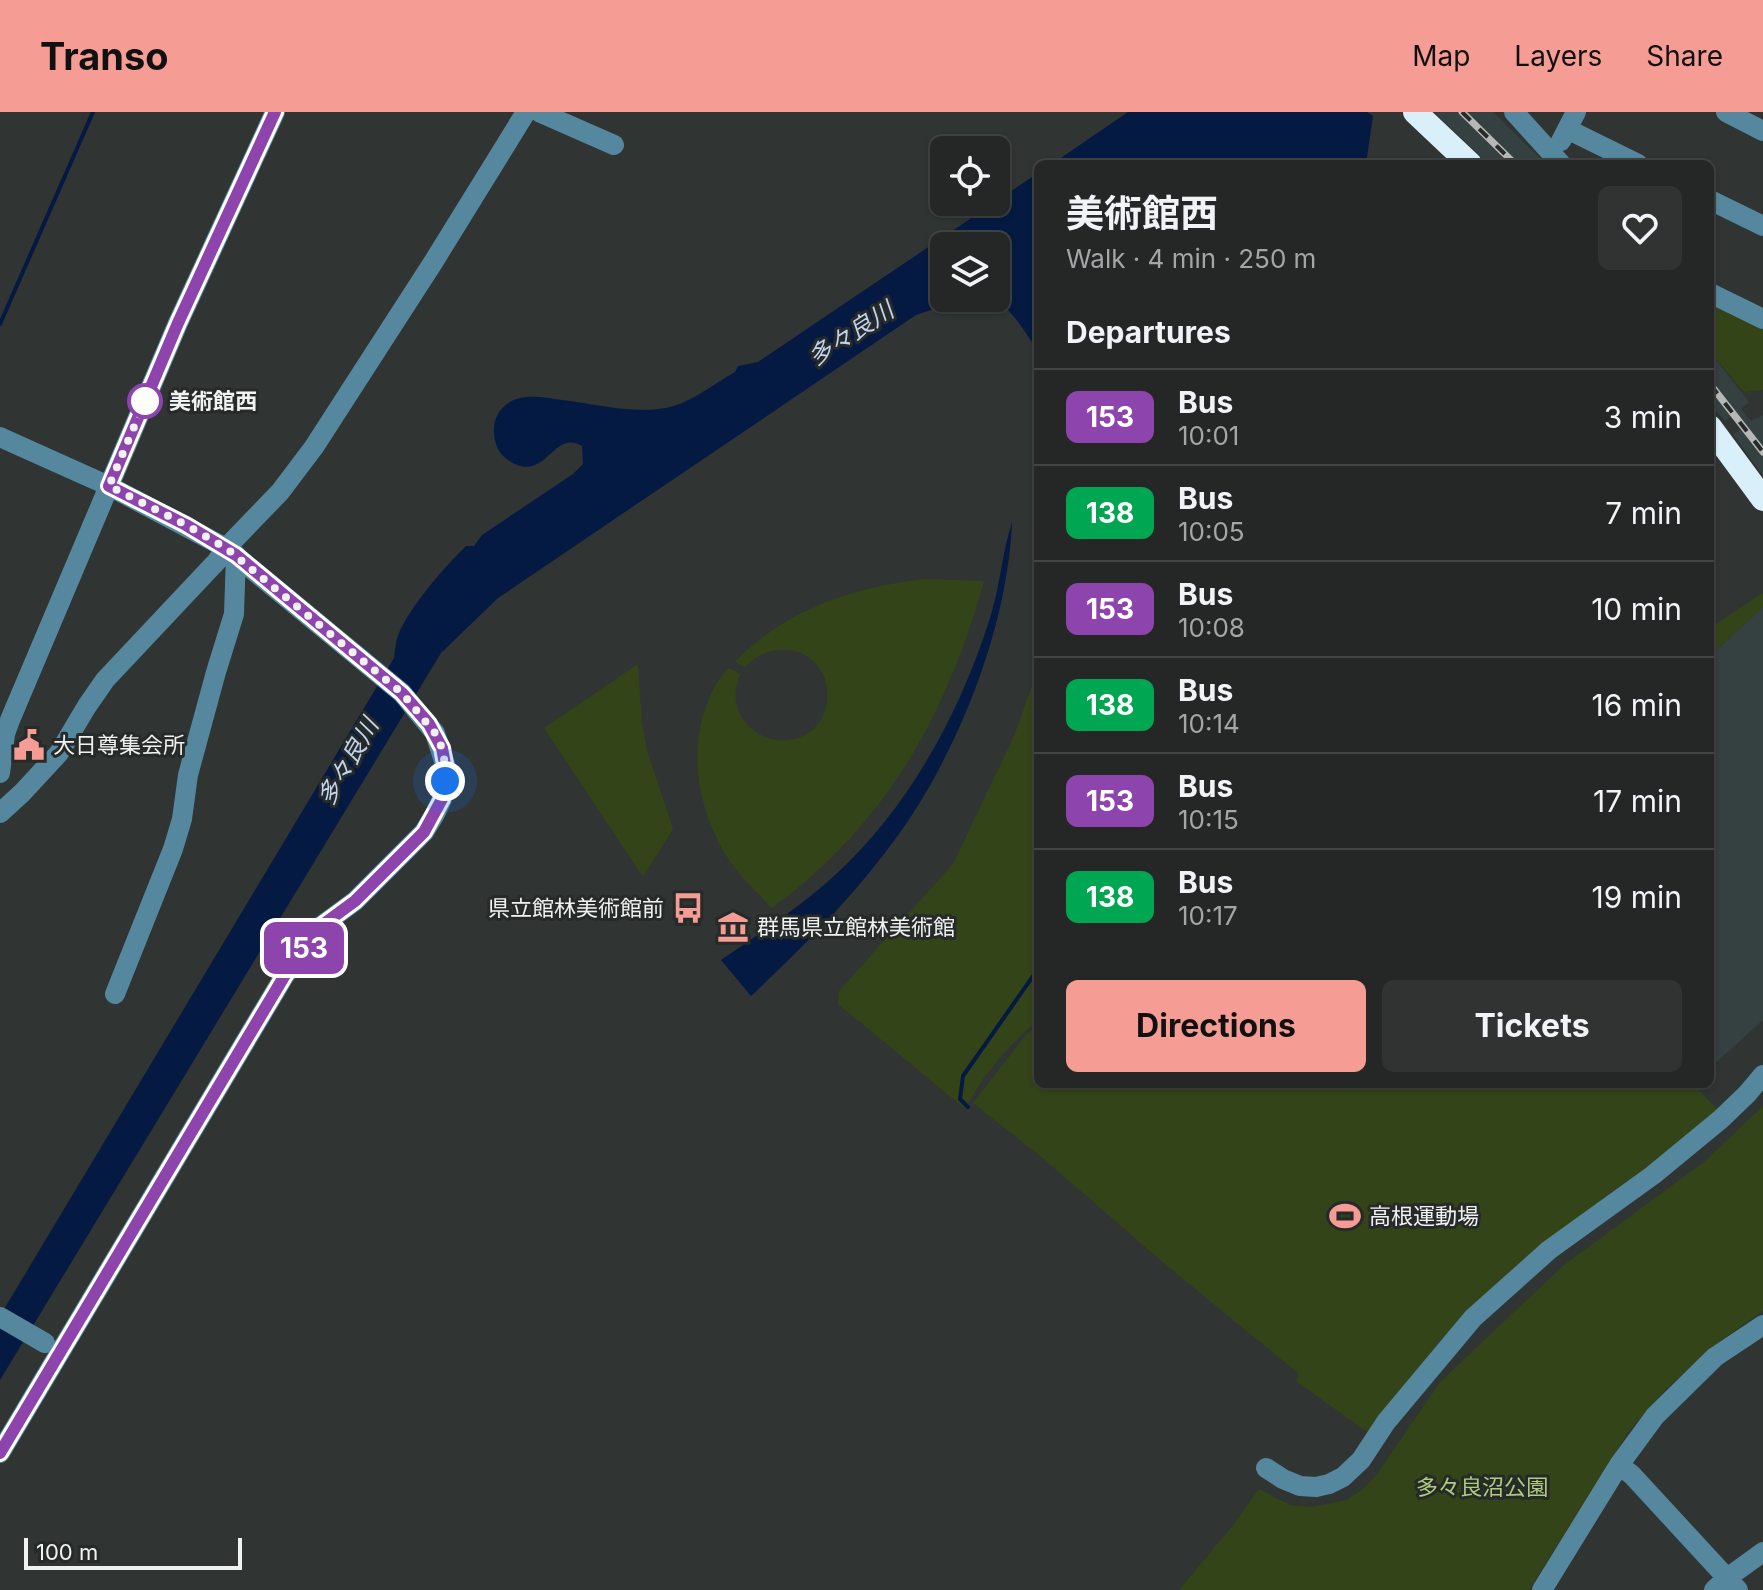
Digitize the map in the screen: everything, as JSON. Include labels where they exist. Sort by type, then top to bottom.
[{"type":"highway","points":[[1415,112],[1466,160]]},
{"type":"highway","points":[[1714,432],[1763,499]]},
{"type":"street","points":[[0,773],[10,720],[178,323],[275,112]]},
{"type":"street","points":[[0,813],[59,753],[105,680],[207,572],[231,551],[314,447],[526,112]]},
{"type":"street","points":[[539,112],[614,145]]},
{"type":"street","points":[[1514,112],[1556,158]]},
{"type":"street","points":[[1726,112],[1763,131]]},
{"type":"street","points":[[1556,158],[1571,120],[1632,160]]},
{"type":"street","points":[[1714,202],[1763,226]]},
{"type":"street","points":[[1714,295],[1763,319]]},
{"type":"street","points":[[0,437],[109,486],[231,551],[402,693],[435,733],[445,764],[442,799],[424,832],[355,901],[321,926],[285,975],[0,1453]]},
{"type":"street","points":[[115,994],[182,819],[188,775],[234,614],[231,551]]},
{"type":"street","points":[[1266,1468],[1300,1486],[1316,1487],[1343,1477],[1361,1460],[1386,1422],[1473,1318],[1562,1239],[1653,1175],[1721,1119],[1763,1075]]},
{"type":"street","points":[[0,1317],[45,1343]]},
{"type":"street","points":[[1542,1590],[1619,1465],[1655,1416],[1715,1357],[1763,1325]]},
{"type":"street","points":[[1619,1465],[1632,1475],[1726,1586],[1763,1552]]},
{"type":"shaded area","points":[[1434,112],[1493,112],[1542,160],[1484,160]]},
{"type":"shaded area","points":[[1714,357],[1749,402],[1741,409],[1751,421],[1763,415],[1763,476],[1733,434],[1743,428],[1733,415],[1725,421],[1714,409]]},
{"type":"shaded area","points":[[1763,607],[1763,1020],[1714,1064],[1714,652]]},
{"type":"green space","points":[[1714,302],[1763,325],[1763,390],[1744,392],[1714,357]]},
{"type":"green space","points":[[929,579],[984,581],[969,630],[931,721],[880,803],[813,875],[772,908],[729,860],[707,816],[697,757],[703,718],[713,690],[729,668],[740,674],[736,695],[740,714],[750,728],[765,737],[782,740],[799,738],[814,728],[825,711],[826,683],[816,664],[797,651],[786,650],[764,653],[745,667],[735,662],[776,628],[824,603],[876,587]]},
{"type":"green space","points":[[1763,593],[1763,607],[1714,652],[1714,625]]},
{"type":"green space","points":[[638,664],[642,724],[648,754],[673,829],[643,877],[544,728]]},
{"type":"green space","points":[[1034,680],[1034,1024],[998,1060],[967,1106],[963,1107],[838,1004],[839,991],[953,864],[1014,736]]},
{"type":"green space","name":"高根運動場","points":[[1034,1028],[1034,1088],[1697,1088],[1719,1111],[1693,1136],[1542,1245],[1440,1341],[1370,1434],[1297,1382],[1298,1373],[973,1103]]},
{"type":"green space","name":"多々良沼公園","points":[[1763,1106],[1763,1311],[1720,1341],[1665,1390],[1629,1431],[1529,1590],[1179,1590],[1259,1489],[1290,1505],[1312,1507],[1347,1500],[1362,1490],[1378,1473],[1440,1382],[1564,1265],[1704,1162]]},
{"type":"water","points":[[1128,112],[1367,112],[1373,116],[1367,160],[1058,160]]},
{"type":"water","points":[[1034,176],[1034,345],[1009,312],[1010,232],[951,232],[974,216],[1010,216],[1010,192]]},
{"type":"water","name":"多々良川","points":[[930,246],[930,310],[916,315],[498,598],[441,653],[0,1380],[0,1316],[394,658],[397,639],[408,616],[437,577],[466,546],[474,546],[482,535],[573,474],[583,464],[582,446],[572,442],[563,444],[531,466],[521,466],[508,460],[496,445],[494,428],[500,411],[514,400],[530,397],[627,409],[665,408],[683,403],[735,372],[738,366],[758,362]]},
{"type":"water","points":[[1012,522],[1001,603],[990,644],[960,726],[921,801],[865,878],[810,939],[751,996],[721,960],[793,910],[834,876],[886,820],[908,790],[947,723],[978,654],[993,606]]},
{"type":"waterway","points":[[0,324],[93,112]]},
{"type":"waterway","points":[[968,1107],[960,1099],[963,1076],[1034,975]]},
{"type":"railway","points":[[1462,112],[1511,160]]},
{"type":"railway","points":[[1714,389],[1763,452]]},
{"type":"bus line","name":"153","points":[[0,1453],[285,975],[321,926],[355,901],[424,832],[442,799],[445,781],[442,748],[429,724],[402,693],[236,555],[186,525],[109,486],[178,323],[275,112]]},
{"type":"place","name":"美術館西","points":[[145,401]]},
{"type":"place","name":"大日尊集会所","points":[[29,745]]},
{"type":"place","name":"県立館林美術館前","points":[[688,908]]},
{"type":"place","name":"群馬県立館林美術館","points":[[733,927]]},
{"type":"place","name":"高根運動場","points":[[1345,1216]]},
{"type":"route","points":[[145,401],[109,486],[186,525],[236,555],[402,693],[435,733],[442,748],[445,781]]}]
